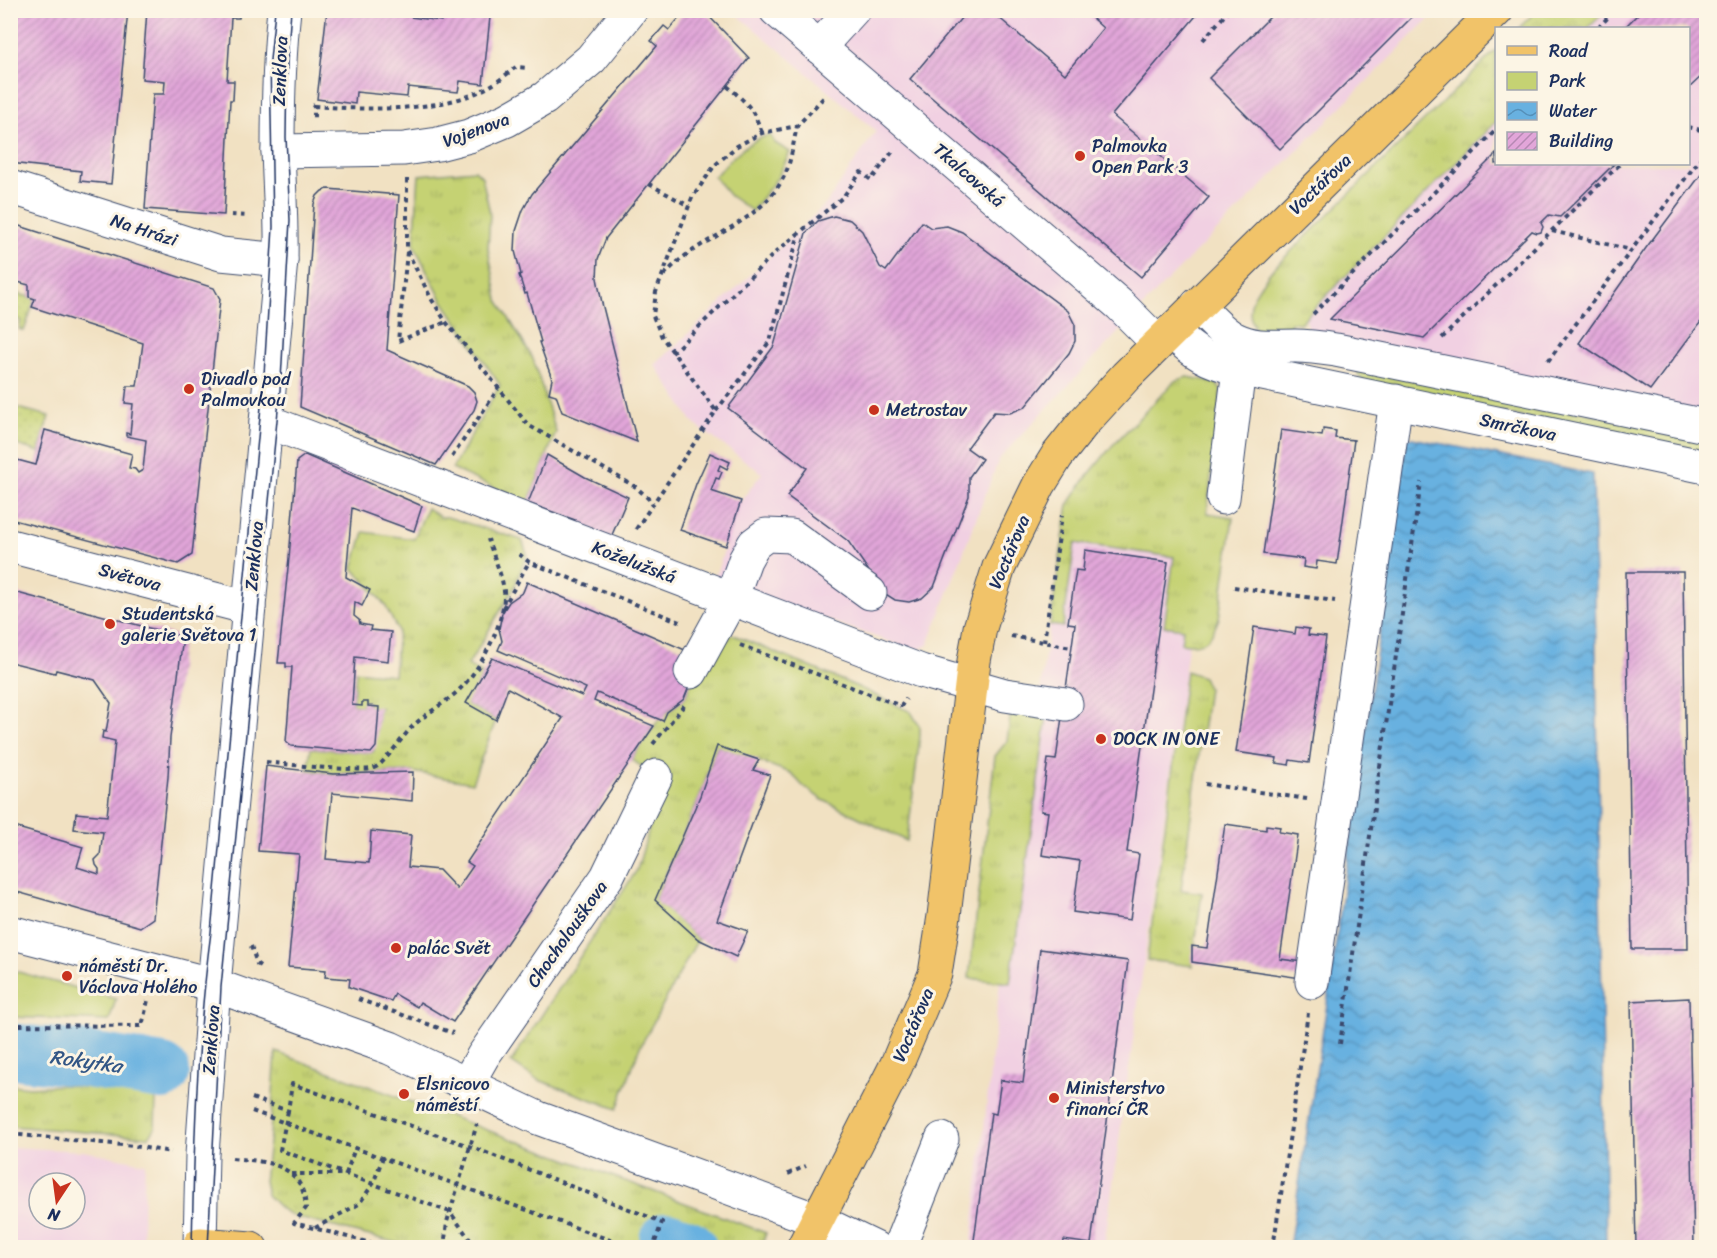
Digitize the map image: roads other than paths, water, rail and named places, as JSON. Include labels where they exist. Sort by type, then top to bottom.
[{"type":"main road","name":"Voctářova","points":[[810,1234],[896,1066],[935,974],[944,916],[970,686],[980,628],[999,567],[1039,484],[1057,456],[1084,422],[1165,337],[1497,10]]},
{"type":"main road","points":[[200,1246],[251,1248]]},
{"type":"street","name":"Zenklova","points":[[200,1246],[202,1155],[214,985],[281,260],[282,218],[278,150],[279,63],[284,10]]},
{"type":"street","name":"Vojenova","points":[[278,150],[404,149],[469,136],[507,120],[545,98],[591,58],[632,10]]},
{"type":"street","name":"Tkalcovská","points":[[776,10],[1120,305],[1165,337]]},
{"type":"street","points":[[819,47],[853,10]]},
{"type":"street","name":"Na Hrázi","points":[[10,187],[221,254],[281,260]]},
{"type":"street","points":[[1197,305],[1222,330],[1252,345],[1268,348],[1296,346],[1336,350],[1707,426]]},
{"type":"street","name":"Smrčkova","points":[[1165,337],[1205,358],[1239,369],[1707,467]]},
{"type":"street","points":[[1330,388],[1336,350]]},
{"type":"street","points":[[1223,498],[1239,369]]},
{"type":"street","points":[[1312,982],[1396,401]]},
{"type":"street","name":"Koželužská","points":[[266,422],[897,662],[970,686],[1010,696],[1066,704]]},
{"type":"street","points":[[691,672],[731,599],[745,560],[754,544],[766,535],[792,536],[870,593]]},
{"type":"street","name":"Světova","points":[[10,546],[249,608]]},
{"type":"street","points":[[572,561],[673,600],[686,602],[731,599]]},
{"type":"street","name":"Chocholouškova","points":[[467,1084],[496,1036],[607,877],[656,776]]},
{"type":"street","points":[[10,932],[214,985],[390,1048],[538,1118],[810,1234],[875,1248]]},
{"type":"street","points":[[899,1248],[942,1139]]},
{"type":"water","points":[[1407,437],[1593,474],[1606,1247],[1289,1248],[1330,985]]},
{"type":"waterway","name":"Rokytka","points":[[10,1051],[76,1058],[162,1072]]},
{"type":"waterway","name":"Rokytka","points":[[667,1240],[689,1248]]},
{"type":"tram line","points":[[192,1248],[195,1129],[202,1010],[264,375],[273,227],[270,60],[275,10]]},
{"type":"tram line","points":[[208,1248],[221,987],[281,380],[290,220],[286,137],[287,62],[291,10]]},
{"type":"place","name":"Palmovka Open Park 3","points":[[1080,156]]},
{"type":"place","name":"Divadlo pod Palmovkou","points":[[189,389]]},
{"type":"place","name":"Metrostav","points":[[874,410]]},
{"type":"place","name":"Studentská galerie Světova 1","points":[[110,624]]},
{"type":"place","name":"DOCK IN ONE","points":[[1101,739]]},
{"type":"place","name":"palác Svět","points":[[396,948]]},
{"type":"place","name":"náměstí Dr. Václava Holého","points":[[67,976]]},
{"type":"place","name":"Elsnicovo náměstí","points":[[404,1094]]},
{"type":"place","name":"Ministerstvo financí ČR","points":[[1054,1098]]}]
